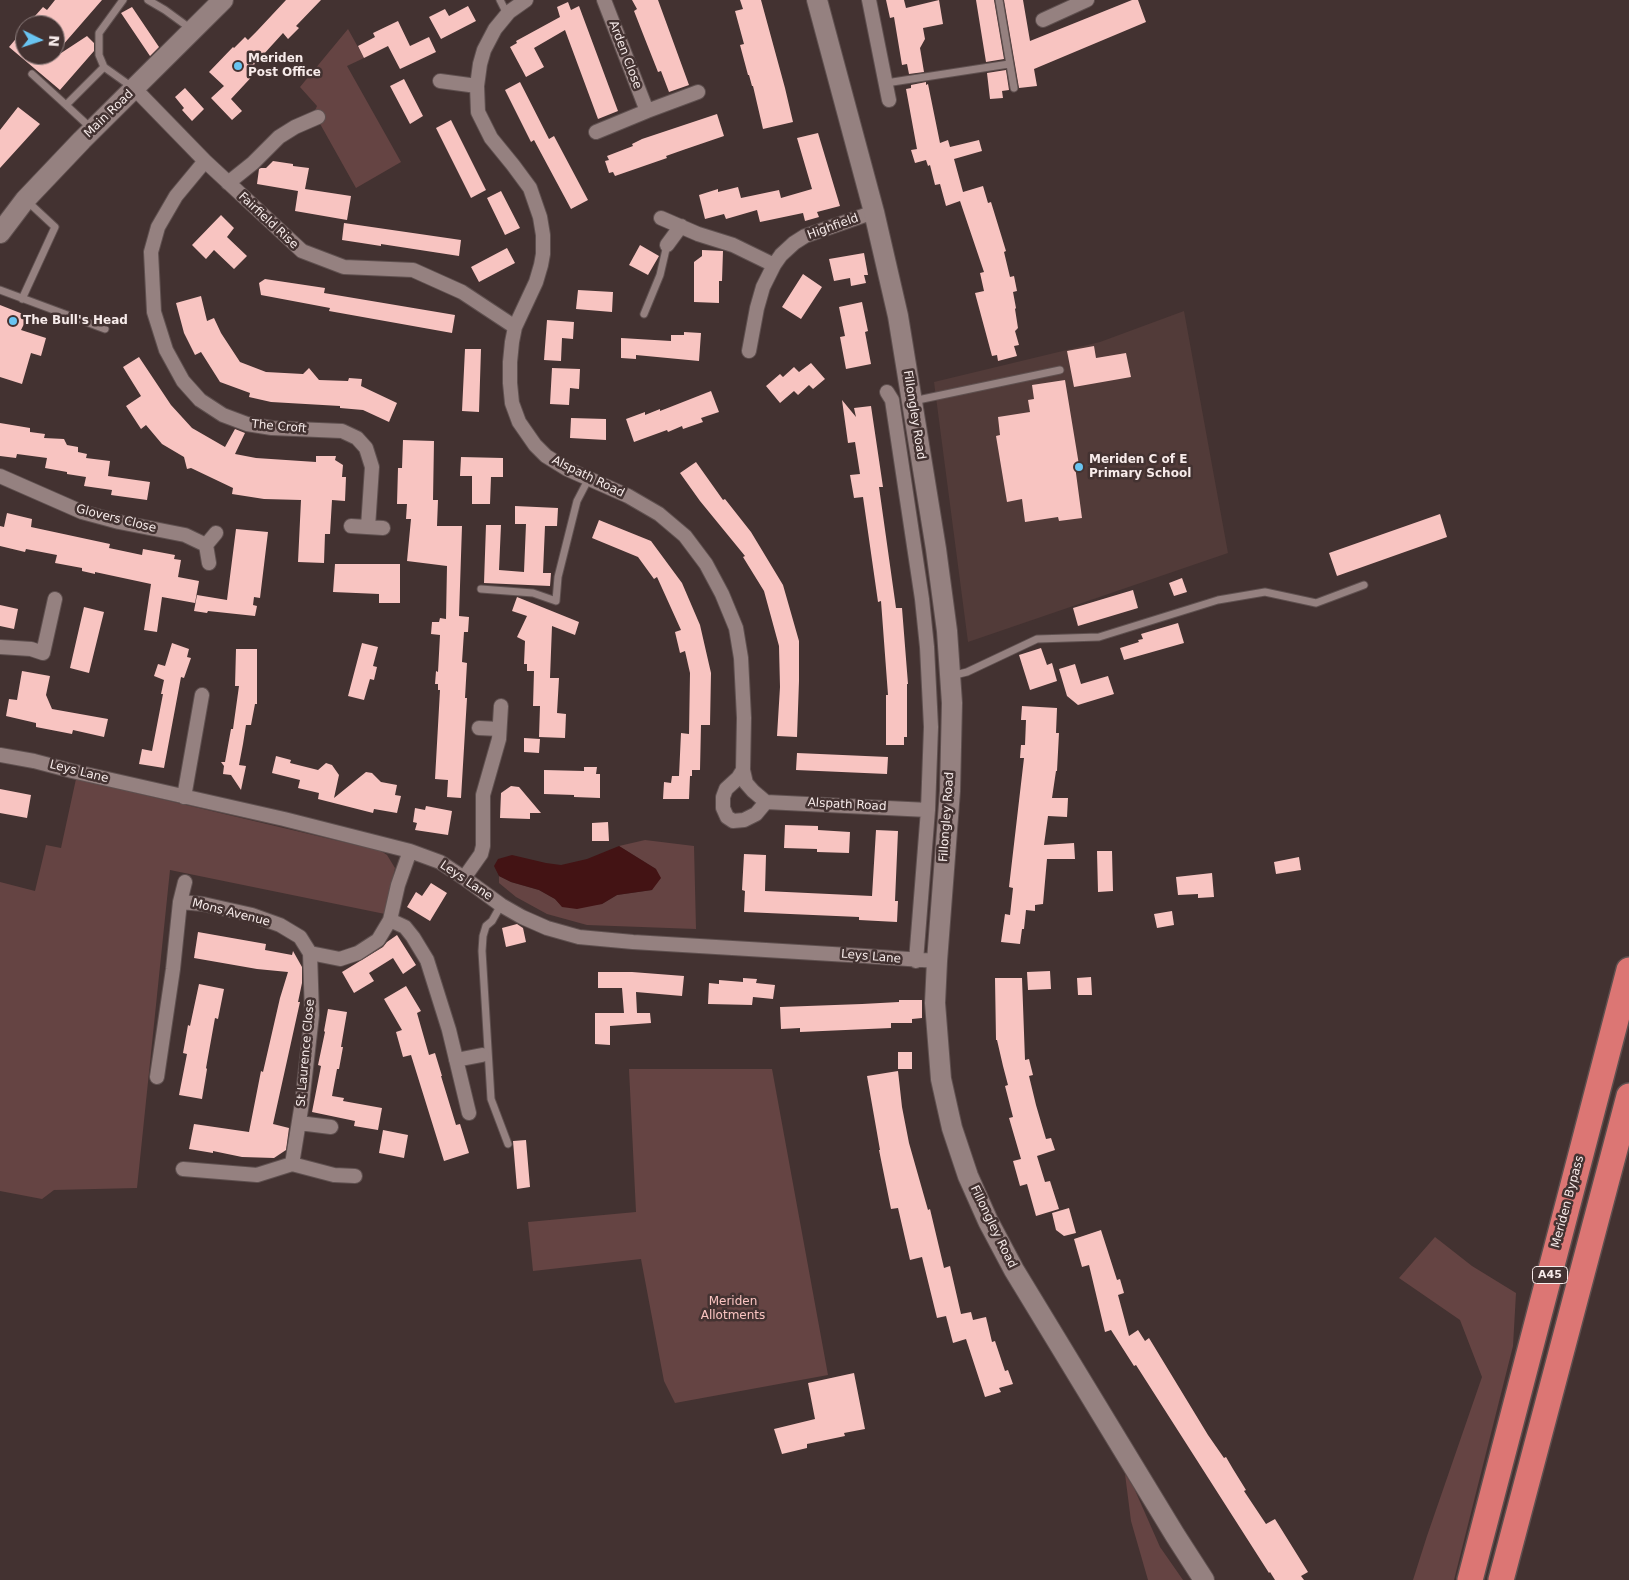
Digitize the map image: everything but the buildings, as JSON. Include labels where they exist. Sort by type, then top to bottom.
[{"type":"highway","name":"Meriden Bypass","points":[[1470,1580],[1629,970]]},
{"type":"highway","name":"A45","points":[[1501,1580],[1629,1096]]},
{"type":"main road","name":"Main Road","points":[[0,233],[25,200],[223,0]]},
{"type":"main road","name":"Fillongley Road","points":[[816,0],[874,212],[898,316],[936,549],[947,631],[951,676],[950,791],[935,1003],[941,1079],[952,1128],[968,1176],[988,1221],[1014,1270],[1204,1580]]},
{"type":"street","name":"Alspath Road","points":[[526,0],[507,14],[495,29],[484,50],[477,86],[478,112],[491,138],[530,188],[540,217],[543,254],[541,266],[536,282],[515,327],[510,362],[512,403],[519,422],[535,445],[546,456],[567,469],[628,496],[659,514],[685,536],[706,564],[722,594],[736,628],[741,658],[744,718],[743,770],[746,783],[766,802],[928,810]]},
{"type":"street","name":"Arden Close","points":[[604,0],[647,111]]},
{"type":"street","points":[[868,0],[889,100]]},
{"type":"street","points":[[1043,20],[1087,0]]},
{"type":"street","points":[[440,81],[477,86]]},
{"type":"street","name":"Fairfield Rise","points":[[135,89],[205,162],[302,252],[344,267],[413,270],[462,292],[515,327]]},
{"type":"street","points":[[596,132],[698,92]]},
{"type":"street","points":[[228,183],[247,169],[279,137],[294,127],[318,117]]},
{"type":"street","name":"The Croft","points":[[205,162],[176,196],[158,227],[151,252],[154,312],[166,350],[183,381],[200,400],[222,415],[247,424],[272,428],[342,431],[357,438],[366,448],[372,467],[368,527]]},
{"type":"street","name":"Highfield","points":[[750,351],[757,308],[763,287],[780,255],[805,236],[874,212]]},
{"type":"street","points":[[661,218],[733,245],[774,265]]},
{"type":"street","points":[[667,245],[681,226]]},
{"type":"street","name":"Fillongley Road","points":[[887,392],[892,400],[927,647],[931,727],[928,810],[916,961]]},
{"type":"street","name":"Glovers Close","points":[[0,476],[82,512],[119,522],[185,535],[206,545]]},
{"type":"street","points":[[351,526],[383,528]]},
{"type":"street","points":[[209,563],[206,545],[216,533]]},
{"type":"street","points":[[0,647],[31,649],[43,652],[55,599]]},
{"type":"street","points":[[184,797],[202,694]]},
{"type":"street","points":[[464,878],[482,854],[484,846],[483,795],[499,739],[501,706]]},
{"type":"street","points":[[478,728],[499,729]]},
{"type":"street","name":"Leys Lane","points":[[0,755],[34,761],[293,821],[410,851],[440,862],[501,906],[522,918],[546,928],[579,937],[937,962]]},
{"type":"street","points":[[743,770],[738,778],[726,789],[723,797],[723,808],[727,817],[733,821],[744,820],[756,814],[766,802]]},
{"type":"street","points":[[310,954],[340,959],[358,953],[378,940],[390,920],[398,885],[410,851]]},
{"type":"street","name":"Mons Avenue","points":[[157,1077],[173,969],[180,902],[185,882]]},
{"type":"street","name":"Mons Avenue","points":[[180,902],[202,904],[280,925],[300,937],[310,954]]},
{"type":"street","points":[[390,920],[405,927],[426,960],[441,1003],[469,1113]]},
{"type":"street","name":"St Laurence Close","points":[[292,1164],[312,1015],[310,954]]},
{"type":"street","points":[[456,1060],[482,1055]]},
{"type":"street","name":"St Laurence Close","points":[[299,1123],[331,1127]]},
{"type":"street","points":[[183,1169],[257,1175],[292,1164],[334,1175],[355,1176]]},
{"type":"lane","points":[[123,0],[99,33],[98,54],[104,67],[135,89]]},
{"type":"lane","points":[[148,0],[193,31]]},
{"type":"lane","points":[[500,0],[507,14]]},
{"type":"lane","points":[[999,0],[1014,88]]},
{"type":"lane","points":[[886,83],[1009,64]]},
{"type":"lane","points":[[66,105],[104,67]]},
{"type":"lane","points":[[32,74],[93,130]]},
{"type":"lane","points":[[22,299],[55,227],[25,200]]},
{"type":"lane","points":[[644,314],[660,275],[667,245]]},
{"type":"lane","points":[[0,290],[105,329]]},
{"type":"lane","points":[[912,401],[1060,370]]},
{"type":"lane","points":[[481,589],[533,593],[556,601],[558,577],[577,502],[589,478]]},
{"type":"lane","points":[[951,676],[967,672],[1037,639],[1099,637],[1218,600],[1265,592],[1316,603],[1364,585]]},
{"type":"lane","points":[[501,906],[492,921],[486,926],[482,951],[491,1099],[508,1144]]},
{"type":"shaded area","name":"Meriden C of E Primary School","points":[[1184,311],[1228,553],[968,642],[934,382],[1100,342]]},
{"type":"shaded area","points":[[619,846],[656,869],[661,878],[652,890],[617,895],[602,904],[577,909],[562,907],[555,899],[539,890],[511,882],[499,876],[494,866],[498,859],[512,855],[561,865],[587,859]]},
{"type":"green space","points":[[348,29],[364,58],[347,66],[401,162],[356,188],[314,113],[317,106],[300,87]]},
{"type":"green space","points":[[76,779],[381,851],[387,855],[395,868],[385,914],[170,870],[137,1188],[54,1190],[42,1199],[0,1191],[0,882],[35,891],[46,845],[61,848]]},
{"type":"green space","points":[[645,840],[694,846],[696,929],[587,925],[547,914],[516,897],[499,883],[499,876],[511,882],[539,890],[555,899],[563,907],[602,904],[617,895],[652,890],[656,869],[619,846]]},
{"type":"green space","name":"Meriden Allotments","points":[[629,1069],[772,1069],[828,1375],[675,1403],[664,1381],[641,1259],[533,1271],[528,1222],[636,1212]]},
{"type":"green space","points":[[1435,1237],[1472,1266],[1516,1293],[1513,1346],[1454,1580],[1413,1580],[1482,1377],[1460,1320],[1399,1278]]},
{"type":"green space","points":[[1125,1474],[1134,1488],[1160,1547],[1183,1580],[1148,1580],[1131,1521]]},
{"type":"place","name":"Meriden Post Office","points":[[238,66]]},
{"type":"place","name":"The Bull's Head","points":[[13,321]]},
{"type":"place","name":"Meriden C of E Primary School","points":[[1079,467]]}]
